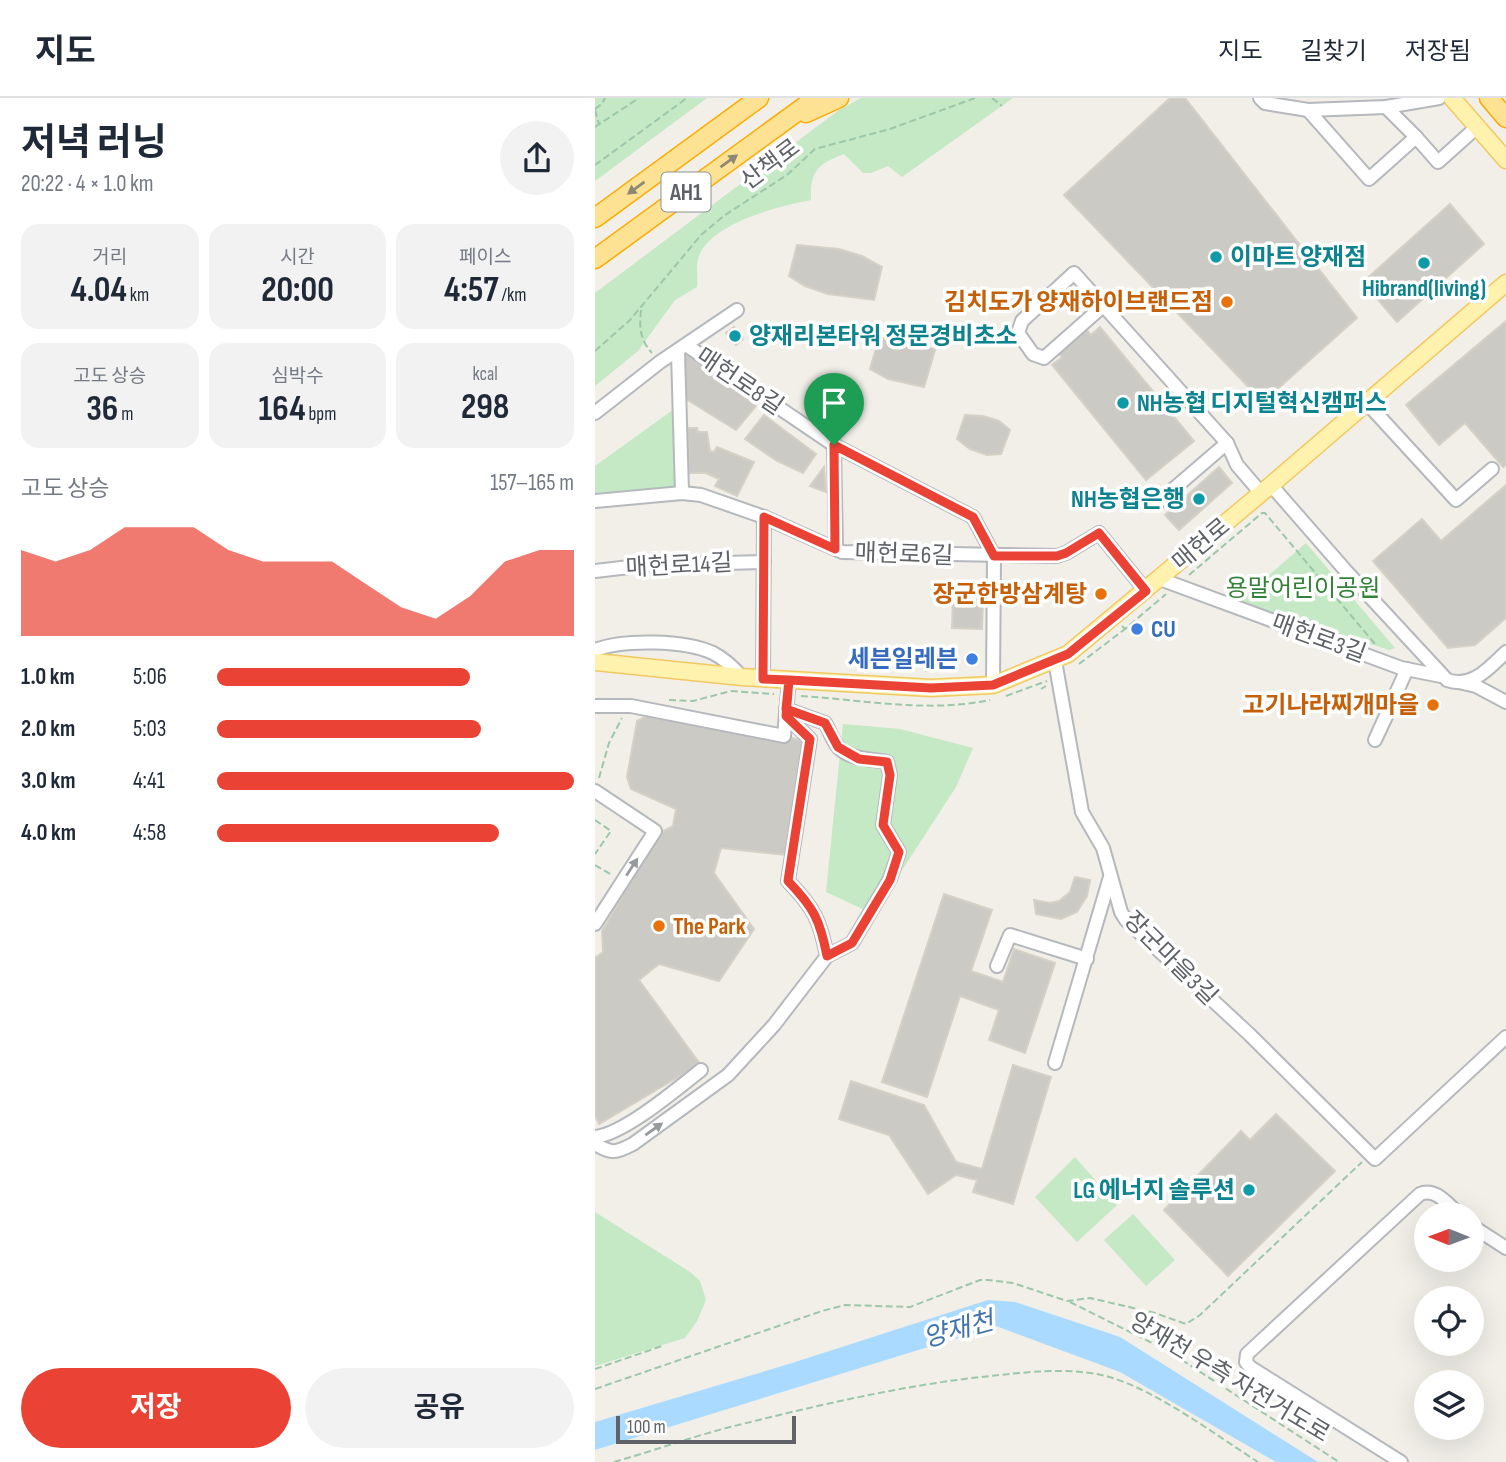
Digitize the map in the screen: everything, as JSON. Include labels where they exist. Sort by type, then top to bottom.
[{"type":"highway","name":"AH1","points":[[595,259],[816,98]]},
{"type":"highway","points":[[777,126],[839,98]]},
{"type":"highway","points":[[1489,98],[1506,118]]},
{"type":"highway","name":"AH1","points":[[595,218],[755,100]]},
{"type":"main road","points":[[1452,98],[1506,160]]},
{"type":"main road","name":"매헌로","points":[[595,662],[763,679],[931,688],[993,685],[1055,661],[1068,654],[1146,591],[1506,283]]},
{"type":"street","points":[[1261,98],[1265,103],[1308,110],[1386,107],[1439,98]]},
{"type":"street","points":[[1386,107],[1439,163],[1477,127]]},
{"type":"street","points":[[1308,110],[1369,179],[1416,137]]},
{"type":"street","points":[[1103,306],[1044,358],[1033,354],[1018,333],[1023,321],[1074,274],[1103,306],[1227,443],[1237,466],[1266,489],[1441,676]]},
{"type":"street","points":[[595,413],[660,362],[737,310]]},
{"type":"street","points":[[682,348],[682,493]]},
{"type":"street","name":"매헌로8길","points":[[682,348],[834,445],[973,517],[994,556],[993,685]]},
{"type":"street","points":[[1366,402],[1456,500],[1492,469]]},
{"type":"street","points":[[1156,504],[1227,443]]},
{"type":"street","points":[[834,445],[835,549]]},
{"type":"street","name":"매헌로6길","points":[[595,500],[682,493],[701,495],[764,517],[842,552],[1057,556],[1099,533],[1146,591]]},
{"type":"street","points":[[763,679],[764,517]]},
{"type":"street","name":"매헌로14길","points":[[595,570],[646,565],[764,562]]},
{"type":"street","name":"매헌로3길","points":[[1160,579],[1407,669],[1464,683]]},
{"type":"street","points":[[595,650],[608,645],[627,644],[692,646],[728,662],[742,677]]},
{"type":"street","points":[[1464,683],[1481,675],[1506,652]]},
{"type":"street","name":"장군마을3길","points":[[1055,661],[1082,812],[1103,848],[1121,912],[1126,920],[1249,1034],[1373,1157]]},
{"type":"street","points":[[1375,740],[1407,669]]},
{"type":"street","points":[[595,706],[631,706],[784,736],[789,680]]},
{"type":"street","points":[[1464,683],[1476,686],[1506,702]]},
{"type":"street","points":[[786,713],[810,739],[788,881],[809,902],[822,931],[827,956]]},
{"type":"street","points":[[595,1144],[607,1151],[618,1152],[728,1075],[774,1025],[827,956],[852,943],[890,880],[899,852],[883,825],[890,775],[887,762],[859,759],[838,747],[825,723],[786,713]]},
{"type":"street","points":[[595,792],[655,831],[595,924]]},
{"type":"street","points":[[1055,1063],[1111,873]]},
{"type":"street","points":[[997,966],[1010,935],[1087,959]]},
{"type":"street","points":[[1373,1157],[1506,1037]]},
{"type":"street","points":[[595,1137],[603,1136],[633,1119],[701,1070]]},
{"type":"street","points":[[1401,1462],[1245,1362],[1247,1354],[1420,1194],[1427,1191],[1434,1193],[1445,1202]]},
{"type":"street","points":[[1484,1234],[1506,1248]]},
{"type":"path","points":[[599,125],[595,110],[603,104],[605,98]]},
{"type":"path","points":[[595,127],[639,98]]},
{"type":"path","points":[[595,164],[687,98]]},
{"type":"path","name":"산책로","points":[[595,351],[641,307],[701,235],[725,215],[787,176],[815,149],[890,129],[975,98]]},
{"type":"path","points":[[992,98],[1002,106]]},
{"type":"path","points":[[641,307],[639,330],[647,348],[660,362]]},
{"type":"path","points":[[1118,621],[1125,629],[1265,513],[1378,647]]},
{"type":"path","points":[[1041,689],[1051,684]]},
{"type":"path","points":[[595,785],[617,726],[631,706]]},
{"type":"path","points":[[595,820],[611,831],[595,854]]},
{"type":"path","points":[[595,864],[622,882]]},
{"type":"path","points":[[595,1389],[845,1304],[910,1307],[980,1280],[1013,1283],[1067,1301],[1090,1298],[1155,1313],[1186,1324],[1200,1315],[1373,1157]]},
{"type":"path","name":"양재천 우측 자전거도로","points":[[1067,1301],[1168,1351],[1339,1462]]},
{"type":"path","points":[[595,1369],[662,1346]]},
{"type":"path","points":[[614,1462],[729,1428],[941,1381],[1026,1372],[1065,1371],[1105,1376],[1133,1387],[1258,1462]]},
{"type":"green space","points":[[595,98],[707,98],[595,181]]},
{"type":"green space","points":[[861,98],[1013,98],[902,177],[888,166],[871,173],[863,173],[844,154],[827,161],[817,170],[812,182],[811,200],[747,218],[716,235],[704,246],[698,259],[697,287],[675,300],[638,351],[595,386],[595,293],[839,110]]},
{"type":"green space","points":[[677,407],[679,487],[595,496],[595,466]]},
{"type":"green space","name":"용말어린이공원","points":[[1306,543],[1395,648],[1389,650],[1239,601]]},
{"type":"green space","points":[[843,724],[900,729],[973,748],[956,787],[882,901],[869,912],[826,892]]},
{"type":"green space","points":[[1075,1157],[1117,1205],[1077,1242],[1035,1197]]},
{"type":"green space","points":[[595,1212],[700,1281],[706,1300],[697,1321],[685,1338],[595,1366]]},
{"type":"green space","points":[[1133,1214],[1175,1260],[1146,1286],[1104,1240]]},
{"type":"water","name":"양재천","points":[[988,1300],[1015,1302],[1120,1337],[1318,1462],[1276,1462],[1120,1372],[996,1326],[595,1450],[595,1422]]},
{"type":"building","name":"이마트 양재점","points":[[1170,98],[1185,98],[1357,318],[1263,402],[1064,195]]},
{"type":"building","name":"Hibrand(living)","points":[[1450,204],[1484,244],[1397,322],[1363,282]]},
{"type":"building","points":[[797,245],[839,249],[862,256],[882,267],[874,300],[828,294],[805,286],[789,276]]},
{"type":"building","points":[[1506,321],[1506,465],[1503,467],[1465,423],[1439,445],[1406,405]]},
{"type":"building","name":"NH농협 디지털혁신캠퍼스","points":[[1084,326],[1091,335],[1100,327],[1194,441],[1146,480],[1052,365],[1062,357],[1056,350]]},
{"type":"building","name":"양재리본타워 정문경비초소","points":[[734,327],[743,339],[736,345],[726,333]]},
{"type":"building","points":[[879,338],[897,338],[920,343],[935,350],[924,387],[888,379],[870,369]]},
{"type":"building","points":[[688,352],[756,406],[736,430],[686,399],[683,361]]},
{"type":"building","points":[[764,415],[816,454],[803,473],[777,461],[745,439]]},
{"type":"building","points":[[965,415],[983,416],[999,421],[1010,430],[1001,454],[987,455],[970,449],[957,439]]},
{"type":"building","points":[[688,428],[707,432],[710,451],[714,452],[717,447],[754,462],[737,496],[715,486],[719,479],[706,473],[689,473]]},
{"type":"building","points":[[824,467],[826,492],[810,486]]},
{"type":"building","name":"NH농협은행","points":[[1219,467],[1232,483],[1179,530],[1165,515]]},
{"type":"building","points":[[1506,485],[1506,618],[1475,645],[1448,648],[1373,561],[1422,519],[1441,541]]},
{"type":"building","points":[[953,598],[983,600],[982,629],[952,628]]},
{"type":"building","points":[[647,716],[805,740],[786,855],[721,848],[714,873],[754,929],[719,981],[659,964],[639,980],[700,1064],[599,1124],[595,1116],[595,958],[603,952],[602,931],[658,834],[673,826],[676,809],[631,789],[627,777],[637,721]]},
{"type":"building","points":[[1075,877],[1090,880],[1087,896],[1077,912],[1061,919],[1036,914],[1034,900],[1050,903],[1059,901],[1070,892]]},
{"type":"building","points":[[944,894],[992,910],[971,971],[1003,982],[1014,949],[1055,963],[1025,1053],[989,1040],[999,1010],[960,996],[927,1097],[882,1082]]},
{"type":"building","points":[[1013,1065],[1051,1077],[1013,1204],[973,1192],[977,1180],[956,1175],[928,1194],[889,1135],[839,1119],[851,1081],[924,1105],[956,1162],[982,1169]]},
{"type":"building","name":"LG 에너지 솔루션","points":[[1276,1114],[1335,1171],[1228,1276],[1164,1210],[1241,1131],[1250,1140]]},
{"type":"place","name":"이마트 양재점","points":[[1216,257]]},
{"type":"place","name":"Hibrand(living)","points":[[1424,263]]},
{"type":"place","name":"김치도가 양재하이브랜드점","points":[[1227,302]]},
{"type":"place","name":"양재리본타워 정문경비초소","points":[[735,336]]},
{"type":"place","name":"NH농협 디지털혁신캠퍼스","points":[[1123,403]]},
{"type":"place","name":"NH농협은행","points":[[1199,499]]},
{"type":"place","name":"장군한방삼계탕","points":[[1101,594]]},
{"type":"place","name":"CU","points":[[1137,629]]},
{"type":"place","name":"세븐일레븐","points":[[972,659]]},
{"type":"place","name":"고기나라찌개마을","points":[[1433,705]]},
{"type":"place","name":"The Park","points":[[659,926]]},
{"type":"place","name":"LG 에너지 솔루션","points":[[1249,1190]]},
{"type":"route","points":[[834,445],[835,549],[764,517],[763,679],[789,680],[786,709],[786,716],[810,739],[788,881],[809,902],[822,931],[827,956],[852,943],[890,880],[899,852],[883,825],[890,775],[887,762],[859,759],[838,747],[825,723],[786,709],[789,680],[931,688],[993,685],[1068,654],[1146,591],[1099,533],[1057,556],[994,556],[973,517],[834,445]]}]
